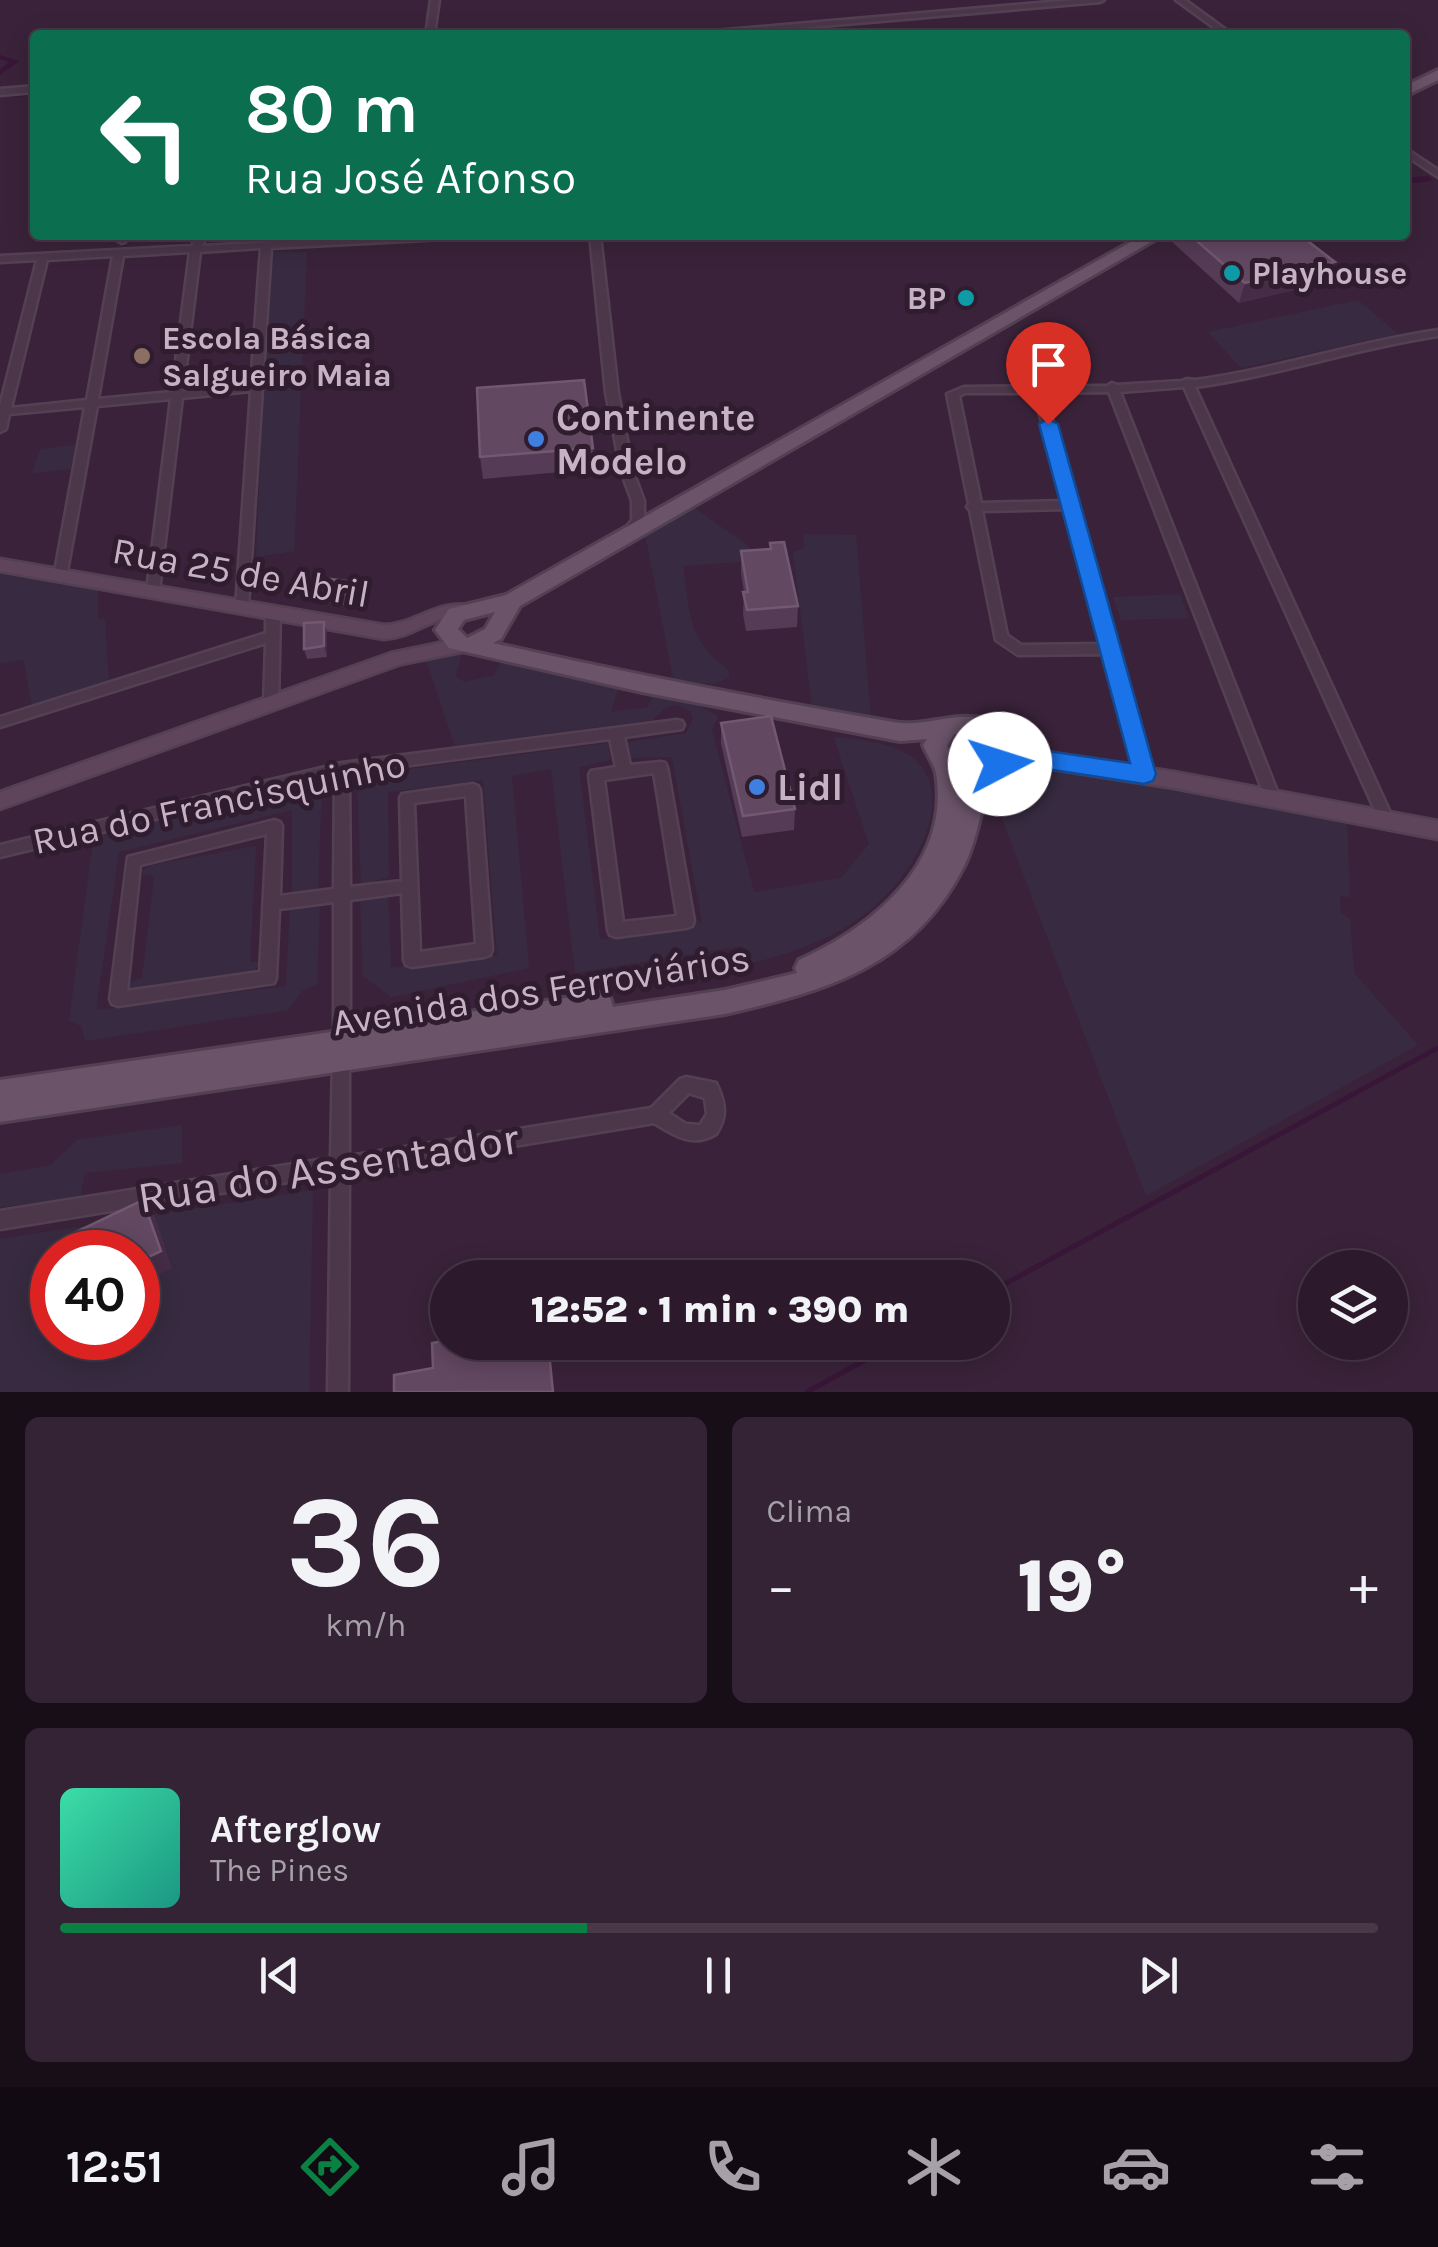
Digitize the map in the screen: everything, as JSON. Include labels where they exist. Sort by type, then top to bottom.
[{"type":"main road","points":[[1410,89],[1438,74]]},
{"type":"main road","points":[[690,693],[736,712],[901,739],[964,774],[992,769],[1004,750],[998,736],[973,724],[906,733],[690,693],[467,645],[447,635],[464,613],[512,601],[1146,240]]},
{"type":"main road","points":[[467,645],[487,640],[512,601]]},
{"type":"main road","points":[[464,613],[493,618],[512,648],[528,657]]},
{"type":"main road","points":[[943,762],[936,739],[946,728]]},
{"type":"main road","name":"Avenida dos Ferroviários","points":[[0,1109],[787,976],[830,960],[875,930],[903,904],[930,868],[952,804],[943,762]]},
{"type":"main road","name":"Avenida dos Ferroviários","points":[[0,1093],[725,1002],[790,989],[840,972],[888,942],[932,900],[953,863],[972,799],[992,769]]},
{"type":"street","points":[[431,30],[435,0]]},
{"type":"street","points":[[750,30],[1100,0]]},
{"type":"street","points":[[1180,0],[1222,30]]},
{"type":"street","points":[[0,92],[30,89]]},
{"type":"street","points":[[1410,154],[1438,174]]},
{"type":"street","points":[[153,591],[194,248],[199,240]]},
{"type":"street","points":[[0,258],[43,256],[122,243],[194,248],[364,240]]},
{"type":"street","points":[[596,240],[612,393],[626,470],[638,500],[638,521],[626,536]]},
{"type":"street","points":[[60,577],[122,243]]},
{"type":"street","points":[[242,607],[266,245]]},
{"type":"street","points":[[0,429],[43,256]]},
{"type":"street","points":[[1110,648],[1018,650],[1006,645],[973,507],[953,394],[964,390],[1039,390],[1228,379],[1321,355],[1438,333]]},
{"type":"street","points":[[1187,382],[1386,819]]},
{"type":"street","points":[[1112,386],[1273,799]]},
{"type":"street","points":[[2,412],[258,388]]},
{"type":"street","points":[[1039,390],[1144,774]]},
{"type":"street","points":[[638,500],[653,512],[670,511]]},
{"type":"street","points":[[973,507],[1070,505]]},
{"type":"street","name":"Rua 25 de Abril","points":[[0,565],[393,633],[413,627],[438,611],[464,613]]},
{"type":"street","points":[[271,704],[273,612]]},
{"type":"street","points":[[398,658],[464,613]]},
{"type":"street","points":[[0,722],[272,636]]},
{"type":"street","points":[[0,801],[398,658],[467,645]]},
{"type":"street","name":"Rua do Francisquinho","points":[[0,851],[342,768],[677,726]]},
{"type":"street","points":[[616,733],[624,771]]},
{"type":"street","points":[[998,736],[1034,758]]},
{"type":"street","points":[[992,769],[1034,758],[1144,774],[1438,830]]},
{"type":"street","points":[[660,767],[686,921],[616,930],[596,774],[624,771],[660,767]]},
{"type":"street","points":[[338,1392],[342,768]]},
{"type":"street","points":[[472,790],[484,950],[412,960],[410,886],[407,798],[472,790]]},
{"type":"street","points":[[275,826],[271,904],[268,978],[118,1000],[133,861],[275,826]]},
{"type":"street","points":[[271,904],[410,886]]},
{"type":"street","name":"Rua do Assentador","points":[[0,1220],[656,1114]]},
{"type":"shaded area","points":[[269,252],[307,252],[294,551],[256,557]]},
{"type":"shaded area","points":[[1358,300],[1398,334],[1241,368],[1208,332]]},
{"type":"shaded area","points":[[75,445],[71,469],[32,473],[40,449]]},
{"type":"shaded area","points":[[689,504],[768,560],[683,566],[698,637],[729,670],[729,678],[714,684],[674,682],[645,534]]},
{"type":"shaded area","points":[[803,534],[856,535],[871,720],[812,707],[793,552],[804,548]]},
{"type":"shaded area","points":[[0,570],[98,589],[98,618],[105,620],[109,684],[32,706],[24,660],[0,663]]},
{"type":"shaded area","points":[[1180,594],[1189,618],[1121,620],[1113,597]]},
{"type":"shaded area","points":[[462,651],[456,677],[465,682],[494,675],[502,661],[619,685],[611,712],[648,707],[655,692],[690,701],[718,716],[712,730],[754,892],[841,878],[869,844],[834,738],[872,742],[902,751],[921,766],[930,785],[932,808],[927,832],[901,878],[868,911],[837,932],[786,954],[748,964],[741,946],[575,973],[551,769],[512,776],[529,968],[391,997],[363,976],[360,898],[388,891],[391,968],[497,955],[483,780],[388,792],[389,877],[361,885],[357,776],[608,743],[610,760],[579,767],[600,940],[702,922],[672,757],[631,758],[622,743],[686,733],[693,719],[691,712],[677,705],[664,708],[653,720],[455,746],[426,659]]},
{"type":"shaded area","points":[[1038,767],[1347,820],[1350,897],[1340,896],[1341,913],[1350,919],[1354,973],[1418,1045],[1146,1196],[996,803],[1009,787]]},
{"type":"shaded area","points":[[322,782],[318,890],[292,894],[292,810],[119,852],[96,1010],[286,986],[290,907],[320,900],[317,984],[302,991],[288,1010],[85,1041],[81,1026],[69,1021],[94,835]]},
{"type":"shaded area","points":[[256,846],[250,962],[261,962],[252,974],[132,992],[129,983],[142,978],[154,879],[151,874],[143,876],[143,871],[152,865]]},
{"type":"shaded area","points":[[182,1125],[182,1163],[85,1173],[80,1198],[0,1207],[0,1174],[51,1165],[77,1140]]},
{"type":"shaded area","points":[[313,1190],[309,1392],[0,1392],[0,1239],[30,1234],[30,1360],[160,1360],[160,1230],[57,1230]]},
{"type":"building","points":[[1196,240],[1306,240],[1335,262],[1245,283]]},
{"type":"building","name":"Continente Modelo","points":[[584,380],[593,448],[480,457],[477,388]]},
{"type":"building","points":[[784,542],[798,606],[747,610],[741,551],[771,549],[770,543]]},
{"type":"building","points":[[315,577],[354,582],[347,595],[308,591]]},
{"type":"building","points":[[324,622],[324,646],[304,649],[304,623]]},
{"type":"building","name":"Lidl","points":[[771,716],[795,809],[743,816],[721,723]]},
{"type":"building","points":[[143,1200],[154,1230],[80,1230]]},
{"type":"building","points":[[433,1360],[550,1360],[553,1392],[394,1392],[394,1375],[433,1368]]},
{"type":"waterway","points":[[0,57],[15,61],[0,73]]},
{"type":"waterway","points":[[12,95],[30,93]]},
{"type":"waterway","points":[[1410,181],[1428,179]]},
{"type":"waterway","points":[[1010,1281],[1438,1048]]},
{"type":"waterway","points":[[807,1392],[865,1360]]},
{"type":"place","name":"Playhouse","points":[[1232,273]]},
{"type":"place","name":"BP","points":[[966,298]]},
{"type":"place","name":"Escola Básica Salgueiro Maia","points":[[142,356]]},
{"type":"place","name":"Continente Modelo","points":[[536,439]]},
{"type":"place","name":"Lidl","points":[[757,787]]},
{"type":"route","points":[[1000,764],[1034,758],[1144,774],[1048,424]]}]
